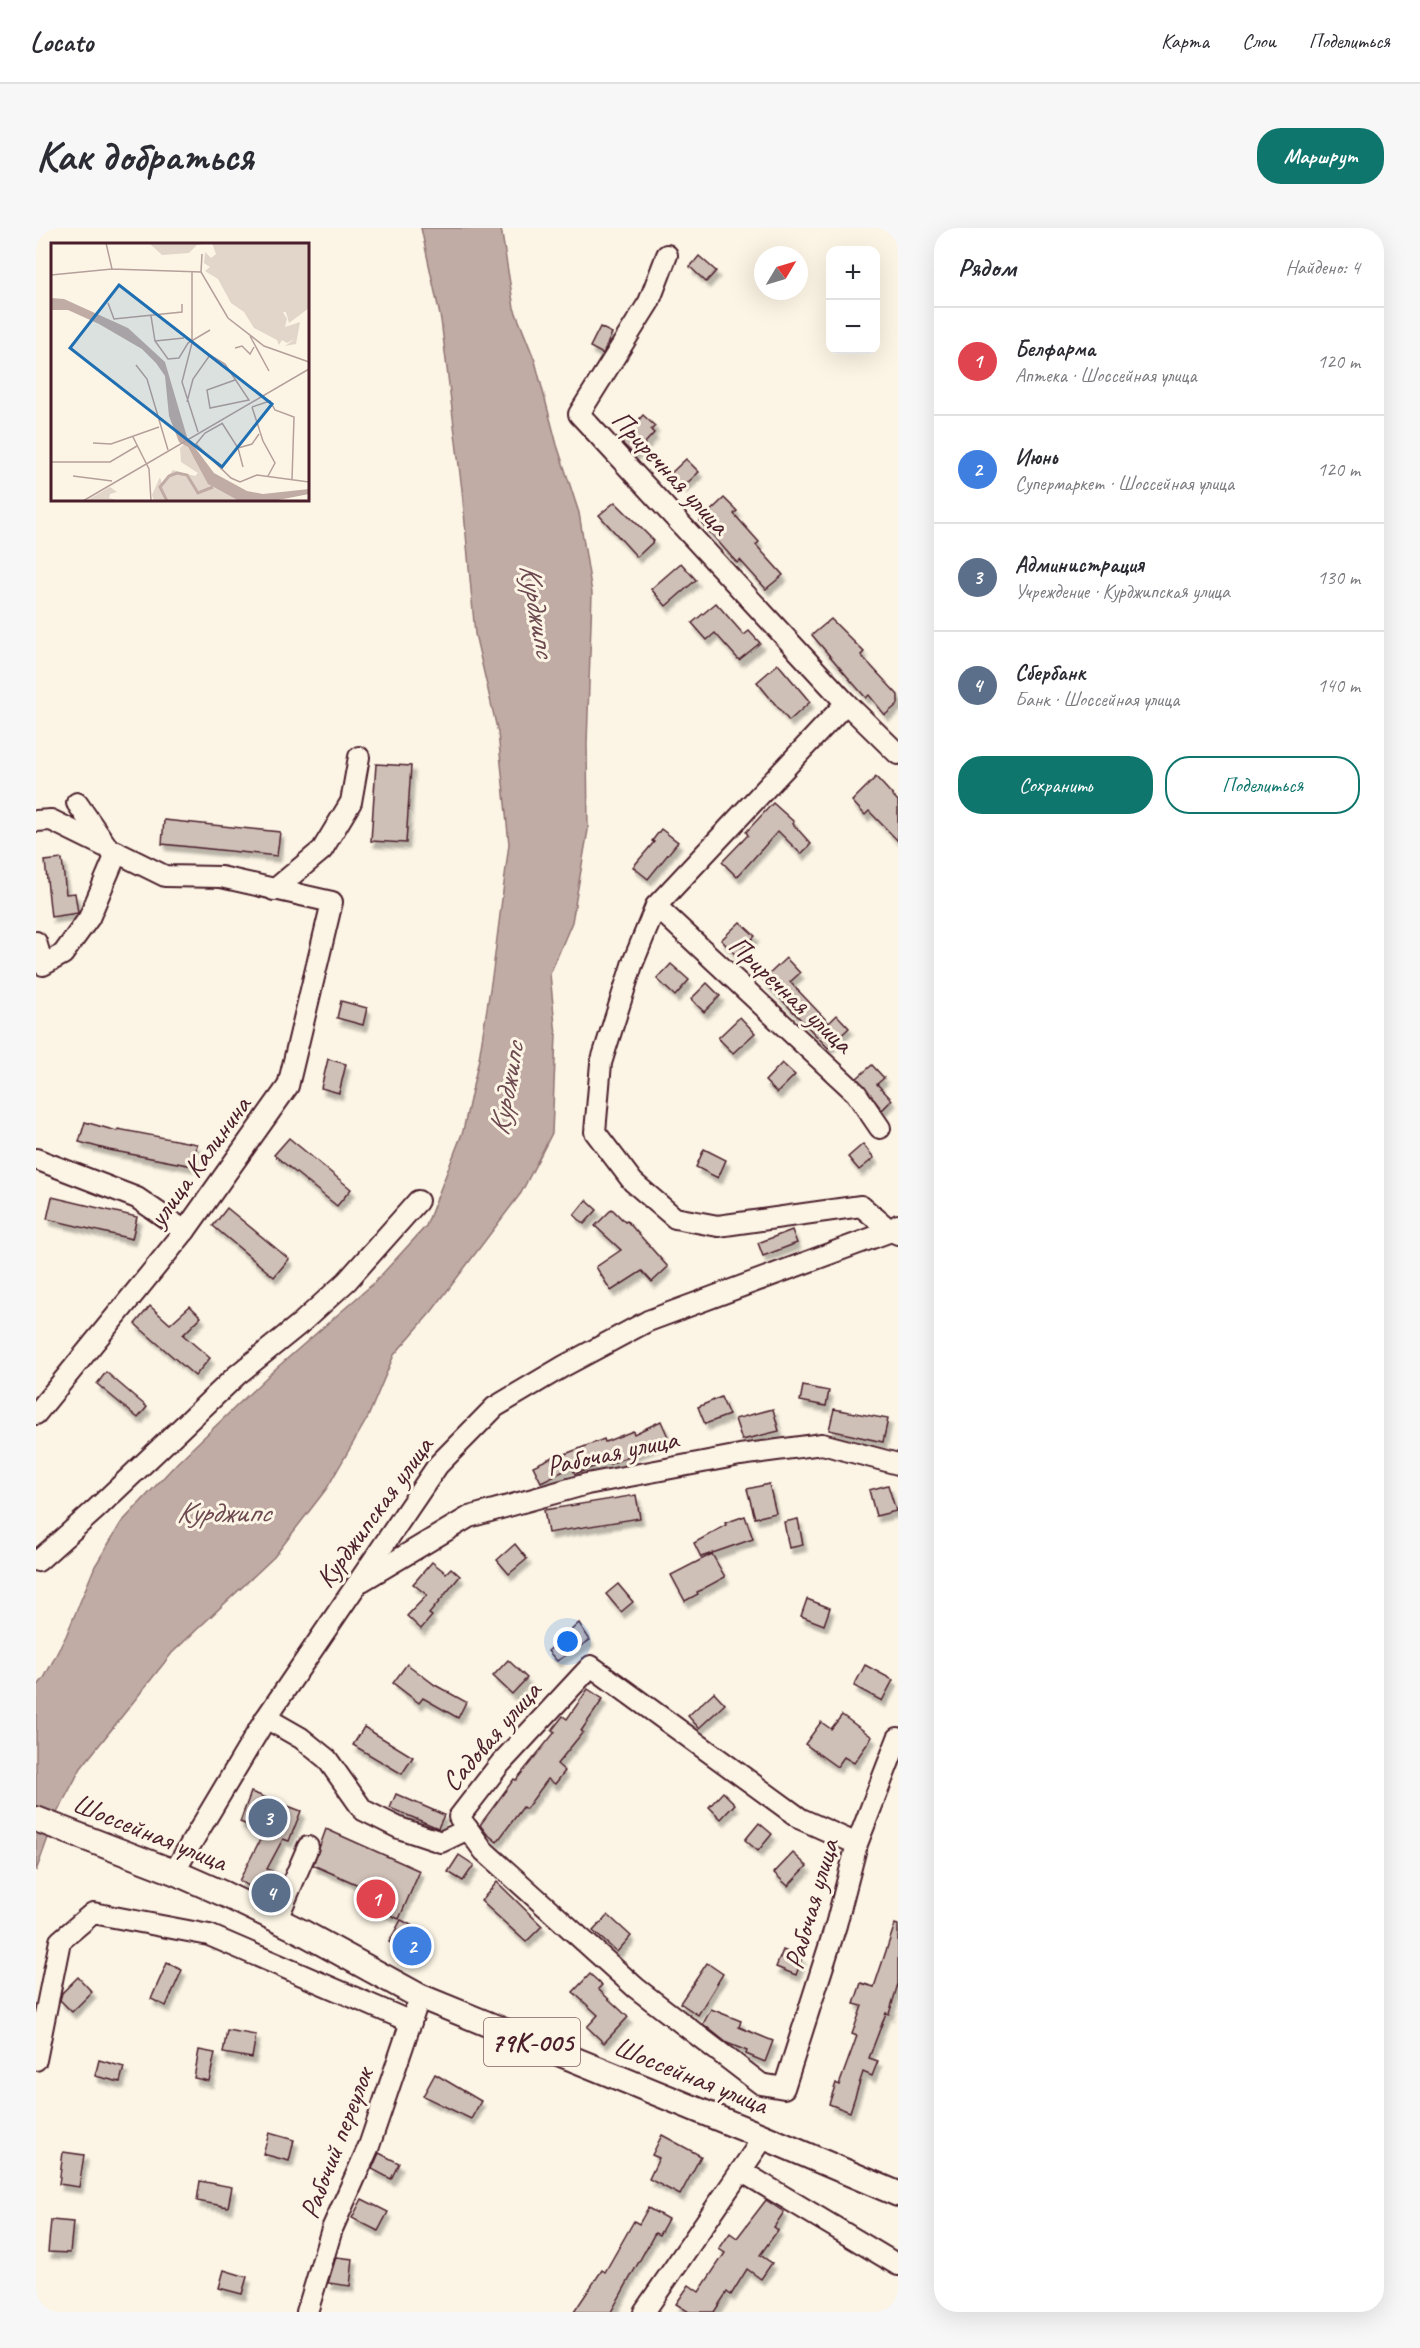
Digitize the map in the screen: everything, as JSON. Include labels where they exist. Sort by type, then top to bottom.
[{"type":"main road","name":"Шоссейная улица","points":[[36,1819],[174,1872],[277,1919],[418,1996],[898,2194]]},
{"type":"street","name":"Приречная улица","points":[[667,255],[649,302],[579,414],[846,703],[898,754]]},
{"type":"street","points":[[846,703],[656,906],[632,965],[601,1063],[595,1132],[633,1182],[675,1218],[718,1226],[861,1206],[896,1230]]},
{"type":"street","points":[[36,822],[51,820],[165,876],[221,877],[274,890],[322,850],[351,802],[359,757]]},
{"type":"street","points":[[77,803],[113,850]]},
{"type":"street","points":[[36,942],[43,965],[63,954],[89,918],[113,850]]},
{"type":"street","name":"улица Калинина","points":[[36,1414],[185,1231],[288,1086],[332,902],[274,890]]},
{"type":"street","name":"Приречная улица","points":[[656,906],[856,1093],[880,1128]]},
{"type":"street","points":[[36,1159],[137,1198],[185,1231]]},
{"type":"street","points":[[36,1560],[38,1561],[95,1510],[237,1375],[301,1323],[347,1281],[418,1201]]},
{"type":"street","name":"Курджипская улица","points":[[174,1872],[266,1718],[355,1585],[438,1465],[495,1407],[564,1366],[648,1321],[896,1230]]},
{"type":"street","name":"Рабочая улица","points":[[355,1585],[469,1517],[587,1484],[740,1455],[822,1444],[898,1464]]},
{"type":"street","name":"Садовая улица","points":[[784,2088],[761,2084],[636,1988],[484,1851],[459,1817],[500,1764],[591,1666],[801,1819],[857,1844]]},
{"type":"street","points":[[266,1718],[301,1738],[327,1759],[363,1810],[399,1828],[441,1842],[468,1829]]},
{"type":"street","name":"Рабочая улица","points":[[784,2088],[836,1925],[857,1844],[898,1738]]},
{"type":"street","points":[[277,1919],[308,1846]]},
{"type":"street","points":[[36,2060],[60,1941],[93,1913],[209,1935],[411,2022]]},
{"type":"street","name":"Рабочий переулок","points":[[307,2312],[332,2229],[369,2146],[418,1996]]},
{"type":"street","points":[[644,2312],[764,2137]]},
{"type":"street","points":[[741,2171],[898,2265]]},
{"type":"water","name":"Курджипс","points":[[421,228],[501,228],[514,308],[535,361],[557,445],[579,513],[592,593],[587,744],[588,830],[572,922],[550,974],[556,1035],[552,1133],[521,1193],[432,1311],[394,1355],[368,1417],[327,1488],[274,1557],[172,1653],[81,1768],[57,1813],[36,1871],[36,1688],[44,1678],[66,1636],[95,1566],[121,1523],[177,1463],[273,1371],[374,1283],[426,1226],[463,1131],[479,1059],[509,844],[498,733],[475,634],[462,490],[441,320]]},
{"type":"building","points":[[699,256],[716,271],[706,282],[690,267]]},
{"type":"building","points":[[600,327],[612,333],[603,354],[590,347]]},
{"type":"building","points":[[643,415],[655,426],[651,430],[654,433],[634,455],[620,441]]},
{"type":"building","points":[[686,459],[699,472],[683,487],[670,474]]},
{"type":"building","points":[[724,498],[737,511],[734,514],[759,542],[756,545],[783,575],[766,589],[740,560],[737,563],[700,521]]},
{"type":"building","points":[[615,502],[654,541],[637,557],[599,515]]},
{"type":"building","points":[[681,563],[696,580],[666,606],[651,589]]},
{"type":"building","points":[[716,603],[744,635],[749,631],[760,643],[739,660],[715,633],[707,640],[692,623]]},
{"type":"building","points":[[831,619],[864,652],[861,655],[898,695],[898,704],[885,715],[869,695],[866,698],[812,635]]},
{"type":"building","points":[[778,664],[810,702],[789,721],[757,682]]},
{"type":"building","points":[[376,764],[411,766],[406,843],[371,841]]},
{"type":"building","points":[[876,777],[898,801],[898,841],[869,811],[865,815],[852,801]]},
{"type":"building","points":[[773,803],[794,822],[793,824],[811,844],[801,854],[778,831],[737,877],[722,862],[748,835],[746,832]]},
{"type":"building","points":[[164,820],[280,832],[277,856],[162,844]]},
{"type":"building","points":[[661,829],[678,842],[648,879],[633,867],[654,842],[652,841]]},
{"type":"building","points":[[62,859],[66,894],[75,893],[78,913],[51,917],[45,861]]},
{"type":"building","points":[[740,922],[755,936],[736,955],[721,940]]},
{"type":"building","points":[[786,958],[800,973],[790,982],[829,1023],[837,1015],[849,1028],[828,1048],[763,980]]},
{"type":"building","points":[[671,964],[689,980],[675,996],[657,979]]},
{"type":"building","points":[[707,983],[720,996],[704,1012],[691,999]]},
{"type":"building","points":[[341,1001],[367,1008],[363,1025],[337,1018]]},
{"type":"building","points":[[740,1017],[755,1033],[733,1053],[718,1038]]},
{"type":"building","points":[[328,1059],[346,1064],[339,1093],[321,1088]]},
{"type":"building","points":[[782,1063],[795,1075],[777,1093],[765,1081]]},
{"type":"building","points":[[872,1065],[884,1078],[877,1084],[892,1100],[882,1110],[857,1078]]},
{"type":"building","points":[[85,1122],[117,1131],[118,1129],[197,1144],[193,1166],[79,1142]]},
{"type":"building","points":[[289,1138],[351,1189],[337,1206],[274,1155]]},
{"type":"building","points":[[863,1144],[874,1158],[859,1170],[848,1157]]},
{"type":"building","points":[[704,1149],[726,1160],[718,1178],[696,1167]]},
{"type":"building","points":[[52,1197],[137,1217],[132,1239],[47,1219]]},
{"type":"building","points":[[586,1200],[597,1210],[584,1224],[574,1215]]},
{"type":"building","points":[[227,1208],[289,1259],[274,1277],[213,1226]]},
{"type":"building","points":[[612,1209],[625,1222],[627,1221],[668,1267],[652,1282],[642,1271],[611,1291],[596,1267],[621,1250],[595,1226]]},
{"type":"building","points":[[792,1230],[797,1243],[763,1256],[758,1243]]},
{"type":"building","points":[[150,1306],[170,1324],[190,1306],[201,1317],[183,1335],[210,1358],[195,1376],[135,1324]]},
{"type":"building","points":[[106,1372],[147,1407],[138,1418],[97,1384]]},
{"type":"building","points":[[803,1386],[829,1391],[826,1406],[800,1401]]},
{"type":"building","points":[[721,1397],[729,1415],[705,1424],[698,1407]]},
{"type":"building","points":[[773,1409],[779,1431],[742,1440],[735,1419]]},
{"type":"building","points":[[834,1409],[888,1419],[883,1442],[829,1430]]},
{"type":"building","points":[[661,1421],[669,1439],[610,1464],[609,1461],[575,1474],[572,1467],[541,1482],[533,1466],[559,1454],[560,1456],[604,1439],[605,1442],[633,1431],[634,1434]]},
{"type":"building","points":[[769,1484],[776,1513],[755,1518],[747,1489]]},
{"type":"building","points":[[888,1485],[896,1511],[876,1516],[869,1490]]},
{"type":"building","points":[[636,1495],[640,1518],[548,1533],[544,1510]]},
{"type":"building","points":[[745,1516],[753,1539],[701,1557],[694,1543],[726,1525],[725,1523]]},
{"type":"building","points":[[798,1519],[803,1545],[789,1548],[784,1522]]},
{"type":"building","points":[[515,1544],[527,1559],[509,1574],[497,1560]]},
{"type":"building","points":[[712,1554],[725,1577],[685,1601],[671,1575]]},
{"type":"building","points":[[432,1562],[446,1573],[451,1568],[460,1576],[429,1614],[432,1616],[421,1629],[407,1616],[427,1595],[413,1584]]},
{"type":"building","points":[[618,1584],[633,1602],[621,1612],[606,1594]]},
{"type":"building","points":[[807,1599],[830,1608],[824,1625],[801,1616]]},
{"type":"building","points":[[579,1623],[590,1640],[557,1661],[548,1651]]},
{"type":"building","points":[[508,1660],[527,1678],[512,1694],[493,1676]]},
{"type":"building","points":[[407,1664],[435,1685],[466,1702],[458,1718],[423,1698],[419,1703],[393,1683]]},
{"type":"building","points":[[865,1665],[893,1680],[882,1701],[854,1686]]},
{"type":"building","points":[[588,1689],[603,1699],[581,1731],[583,1732],[557,1764],[565,1771],[555,1784],[548,1779],[526,1809],[523,1807],[497,1842],[480,1825],[514,1779],[516,1780],[555,1732],[552,1730],[563,1716],[567,1719]]},
{"type":"building","points":[[714,1692],[725,1704],[699,1728],[688,1716]]},
{"type":"building","points":[[842,1715],[872,1737],[854,1763],[844,1757],[837,1767],[805,1744],[821,1722],[831,1729]]},
{"type":"building","points":[[364,1727],[413,1757],[402,1774],[353,1745]]},
{"type":"building","points":[[251,1792],[301,1811],[289,1841],[283,1839],[267,1869],[282,1876],[272,1899],[239,1881],[264,1832],[240,1822]]},
{"type":"building","points":[[723,1792],[735,1804],[721,1819],[709,1807]]},
{"type":"building","points":[[396,1794],[444,1815],[438,1828],[390,1808]]},
{"type":"building","points":[[759,1823],[772,1834],[758,1851],[745,1840]]},
{"type":"building","points":[[326,1829],[420,1871],[399,1919],[366,1904],[372,1891],[313,1865]]},
{"type":"building","points":[[793,1853],[807,1866],[788,1886],[774,1873]]},
{"type":"building","points":[[459,1855],[474,1865],[463,1881],[448,1872]]},
{"type":"building","points":[[497,1882],[542,1926],[526,1942],[481,1901]]},
{"type":"building","points":[[608,1915],[631,1936],[617,1952],[593,1931]]},
{"type":"building","points":[[401,1920],[423,1931],[411,1954],[389,1942]]},
{"type":"building","points":[[895,1924],[898,1925],[898,1984],[889,2014],[886,2013],[869,2058],[878,2061],[872,2076],[863,2072],[850,2112],[829,2104],[836,2083],[839,2085],[857,2036],[852,2034],[862,2006],[854,2004],[861,1983],[874,1987]]},
{"type":"building","points":[[783,1950],[802,1958],[796,1975],[776,1967]]},
{"type":"building","points":[[167,1963],[182,1970],[166,2006],[151,1999]]},
{"type":"building","points":[[707,1963],[723,1974],[698,2015],[680,2003]]},
{"type":"building","points":[[590,1974],[602,1985],[598,1989],[628,2017],[604,2043],[587,2027],[598,2015],[573,1992]]},
{"type":"building","points":[[78,1977],[92,1992],[72,2012],[60,2000],[62,1993]]},
{"type":"building","points":[[711,2009],[741,2021],[739,2027],[773,2041],[765,2062],[727,2043],[703,2024]]},
{"type":"building","points":[[227,2030],[256,2035],[252,2058],[223,2053]]},
{"type":"building","points":[[199,2050],[215,2053],[209,2081],[194,2078]]},
{"type":"building","points":[[99,2060],[124,2067],[120,2082],[95,2076]]},
{"type":"building","points":[[435,2074],[481,2101],[471,2119],[423,2096]]},
{"type":"building","points":[[269,2133],[294,2140],[289,2161],[263,2154]]},
{"type":"building","points":[[662,2135],[701,2156],[680,2195],[649,2179],[659,2158],[652,2155]]},
{"type":"building","points":[[63,2152],[84,2155],[79,2187],[59,2184]]},
{"type":"building","points":[[379,2153],[399,2163],[391,2179],[372,2169]]},
{"type":"building","points":[[200,2181],[232,2187],[228,2207],[197,2201]]},
{"type":"building","points":[[362,2199],[388,2212],[378,2231],[352,2218]]},
{"type":"building","points":[[766,2200],[784,2212],[774,2227],[778,2230],[760,2255],[772,2263],[761,2279],[747,2269],[731,2295],[727,2292],[714,2312],[689,2312],[676,2304],[689,2285],[699,2292],[725,2253],[719,2249],[730,2233],[737,2238]]},
{"type":"building","points":[[648,2208],[668,2219],[659,2235],[655,2233],[611,2312],[574,2312],[602,2270],[605,2272],[634,2221],[639,2224]]},
{"type":"building","points":[[51,2220],[73,2222],[70,2253],[48,2252]]},
{"type":"building","points":[[336,2257],[353,2259],[350,2286],[328,2283]]},
{"type":"building","points":[[224,2270],[247,2277],[242,2294],[219,2288]]},
{"type":"place","name":"Администрация","points":[[268,1818]]},
{"type":"place","name":"Сбербанк","points":[[271,1893]]},
{"type":"place","name":"Белфарма","points":[[376,1899]]},
{"type":"place","name":"Июнь","points":[[412,1946]]}]
